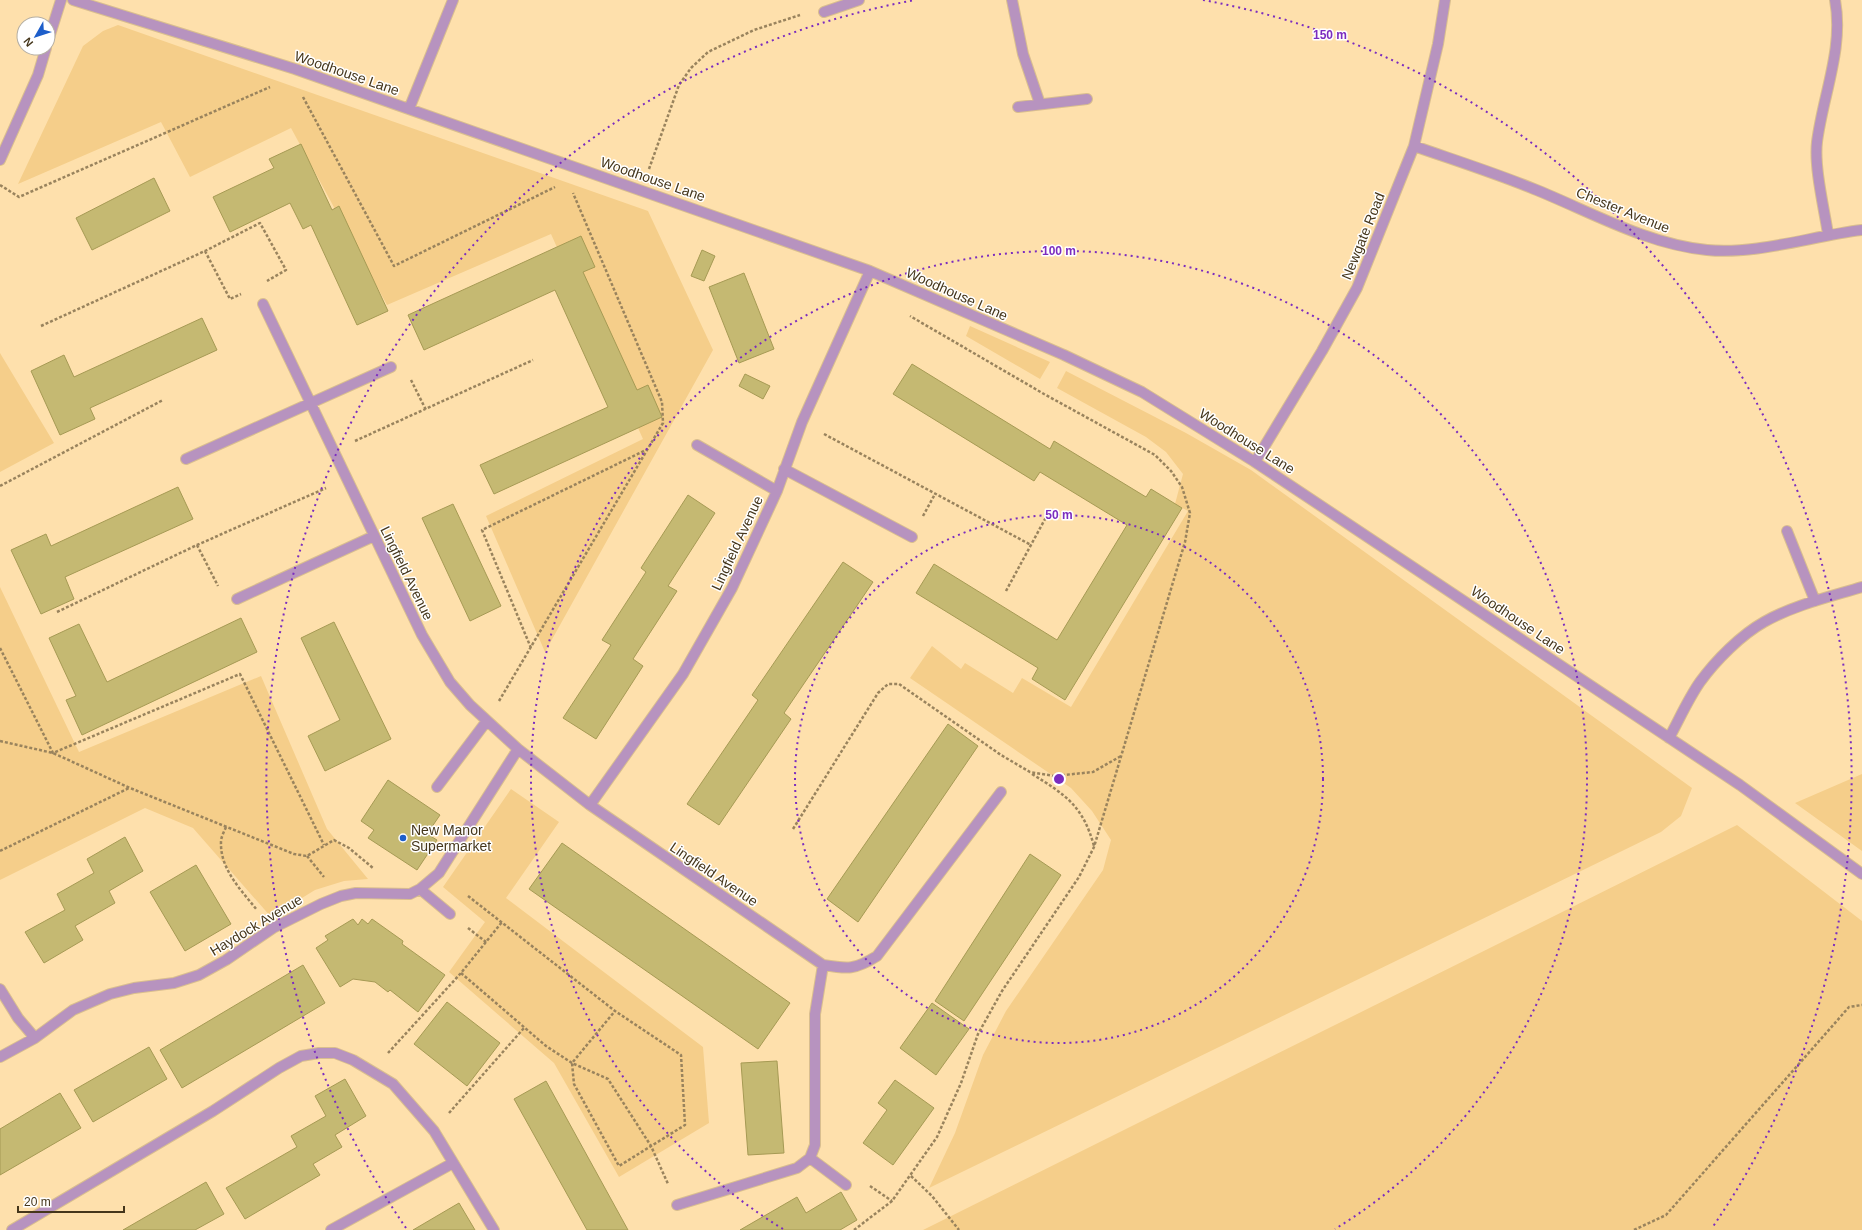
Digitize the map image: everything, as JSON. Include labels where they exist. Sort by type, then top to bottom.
[{"type":"street","points":[[56,16],[61,0]]},
{"type":"street","name":"Woodhouse Lane","points":[[73,0],[294,73],[409,109],[870,271],[1064,355],[1142,392],[1255,462],[1746,788],[1862,874]]},
{"type":"street","points":[[409,109],[453,0]]},
{"type":"street","points":[[824,12],[859,0]]},
{"type":"street","points":[[1012,0],[1023,54],[1040,104]]},
{"type":"street","name":"Newgate Road","points":[[1255,462],[1322,351],[1357,288],[1414,146],[1438,44],[1445,0]]},
{"type":"street","points":[[1828,234],[1820,184],[1817,143],[1836,50],[1837,12],[1835,0]]},
{"type":"street","points":[[0,160],[38,75],[44,56]]},
{"type":"street","points":[[1018,107],[1087,100]]},
{"type":"street","name":"Chester Avenue","points":[[1414,146],[1532,188],[1624,227],[1673,245],[1708,250],[1751,250],[1828,234],[1862,230]]},
{"type":"street","name":"Lingfield Avenue","points":[[590,805],[683,674],[732,588],[776,491],[802,422],[870,271]]},
{"type":"street","name":"Lingfield Avenue","points":[[263,304],[422,635],[450,682],[486,722],[590,805],[823,965],[844,968],[861,966],[877,956],[1001,792]]},
{"type":"street","points":[[186,459],[390,367]]},
{"type":"street","points":[[697,445],[776,491]]},
{"type":"street","points":[[784,469],[912,537]]},
{"type":"street","points":[[1787,531],[1815,601]]},
{"type":"street","points":[[237,599],[374,536]]},
{"type":"street","points":[[1669,738],[1700,683],[1720,659],[1764,622],[1815,601],[1862,588]]},
{"type":"street","points":[[437,786],[486,722]]},
{"type":"street","name":"Haydock Avenue","points":[[0,1056],[35,1038],[73,1010],[110,994],[134,988],[174,983],[199,975],[226,960],[273,928],[320,904],[341,896],[356,893],[410,894],[420,889],[439,873],[518,749]]},
{"type":"street","points":[[420,889],[450,914]]},
{"type":"street","points":[[677,1205],[797,1168],[810,1158],[815,1145],[815,1014],[823,965]]},
{"type":"street","points":[[0,988],[18,1018],[35,1038]]},
{"type":"street","points":[[12,1230],[213,1111],[279,1068],[301,1056],[319,1052],[335,1053],[353,1060],[372,1070],[393,1084],[434,1131],[494,1230]]},
{"type":"street","points":[[810,1158],[846,1185]]},
{"type":"street","points":[[331,1230],[452,1163]]},
{"type":"path","points":[[642,190],[679,85],[691,68],[708,52],[754,30],[797,15],[824,12]]},
{"type":"path","points":[[0,184],[19,197],[294,73],[394,266],[568,180]]},
{"type":"path","points":[[486,722],[663,423],[662,402],[568,180],[571,165]]},
{"type":"path","points":[[42,326],[205,251],[260,223],[286,270],[261,284]]},
{"type":"path","points":[[205,251],[230,299],[242,293]]},
{"type":"path","points":[[854,1230],[892,1201],[937,1137],[961,1083],[978,1034],[1002,991],[1079,877],[1094,847],[1185,542],[1190,513],[1182,487],[1155,455],[1044,394],[907,315]]},
{"type":"path","points":[[333,451],[533,360]]},
{"type":"path","points":[[390,367],[405,369],[426,410]]},
{"type":"path","points":[[0,486],[163,400]]},
{"type":"path","points":[[802,422],[1031,545]]},
{"type":"path","points":[[531,648],[482,530],[648,449]]},
{"type":"path","points":[[57,612],[197,545],[346,479]]},
{"type":"path","points":[[1006,591],[1051,508]]},
{"type":"path","points":[[197,545],[222,593],[237,599]]},
{"type":"path","points":[[0,648],[53,753]]},
{"type":"path","points":[[53,753],[240,674],[324,845]]},
{"type":"path","points":[[792,829],[878,693],[888,684],[899,684],[1001,754],[1061,791],[1077,808],[1088,826],[1094,847]]},
{"type":"path","points":[[0,741],[53,753],[130,788],[294,854],[307,856],[334,840],[349,848],[374,869],[391,893]]},
{"type":"path","points":[[1030,772],[1054,776],[1093,772],[1121,756]]},
{"type":"path","points":[[0,851],[130,788]]},
{"type":"path","points":[[226,827],[220,841],[224,859],[233,881],[273,928]]},
{"type":"path","points":[[439,873],[615,1011],[681,1055],[685,1125],[619,1166],[574,1084],[572,1063],[615,1011]]},
{"type":"path","points":[[372,1070],[461,973],[502,922]]},
{"type":"path","points":[[461,973],[546,1046],[572,1063],[608,1079],[651,1146],[677,1205]]},
{"type":"path","points":[[1634,1230],[1666,1215],[1849,1007],[1862,1005]]},
{"type":"path","points":[[434,1131],[524,1028]]},
{"type":"path","points":[[911,1176],[932,1196],[958,1230]]},
{"type":"shaded area","points":[[118,25],[648,211],[713,350],[545,652],[486,516],[643,439],[551,234],[387,305],[291,128],[190,177],[161,122],[18,184],[83,46],[103,31]]},
{"type":"shaded area","points":[[970,326],[1050,362],[1040,379],[966,336]]},
{"type":"shaded area","points":[[0,353],[54,443],[0,472]]},
{"type":"shaded area","points":[[1066,371],[1186,433],[1251,470],[1692,788],[1681,816],[1661,832],[929,1188],[955,1133],[983,1055],[1006,1011],[1103,870],[1111,840],[1092,811],[1071,788],[910,678],[932,646],[961,669],[965,663],[1013,693],[1022,678],[1071,707],[1188,511],[1175,504],[1183,474],[1166,452],[1146,437],[1057,388]]},
{"type":"shaded area","points":[[0,587],[79,752],[261,676],[327,829],[368,879],[344,881],[315,890],[271,917],[193,828],[145,808],[0,880]]},
{"type":"shaded area","points":[[1862,774],[1862,851],[1795,803]]},
{"type":"shaded area","points":[[511,789],[559,822],[506,898],[703,1047],[709,1123],[619,1177],[554,1063],[449,972],[485,922],[443,887]]},
{"type":"shaded area","points":[[1737,825],[1862,921],[1862,1230],[923,1230]]},
{"type":"building","points":[[301,144],[332,210],[339,206],[388,311],[357,325],[311,225],[303,229],[290,203],[230,232],[213,197],[274,168],[269,159]]},
{"type":"building","points":[[154,178],[170,211],[92,250],[76,218]]},
{"type":"building","points":[[581,236],[595,267],[583,272],[637,390],[648,385],[662,417],[494,494],[480,465],[608,407],[555,290],[424,350],[408,315]]},
{"type":"building","points":[[702,250],[715,256],[704,281],[691,276]]},
{"type":"building","points":[[744,273],[774,349],[739,363],[709,287]]},
{"type":"building","points":[[202,318],[217,350],[90,408],[95,419],[60,435],[31,371],[64,355],[74,377]]},
{"type":"building","points":[[912,364],[1050,449],[1054,441],[1146,497],[1151,489],[1182,508],[1065,700],[1032,679],[1038,668],[916,593],[934,564],[1057,640],[1127,525],[1040,472],[1034,481],[893,394]]},
{"type":"building","points":[[745,374],[770,386],[763,399],[739,386]]},
{"type":"building","points":[[178,487],[193,519],[65,577],[74,599],[41,614],[11,550],[46,534],[51,546]]},
{"type":"building","points":[[688,495],[715,513],[668,586],[677,591],[633,659],[643,666],[596,739],[563,718],[611,645],[602,640],[646,572],[641,568]]},
{"type":"building","points":[[453,504],[501,606],[470,621],[422,518]]},
{"type":"building","points":[[843,562],[873,582],[784,713],[791,719],[719,825],[687,804],[758,700],[752,695]]},
{"type":"building","points":[[241,618],[257,652],[82,735],[66,700],[76,696],[49,638],[79,624],[107,682]]},
{"type":"building","points":[[334,622],[391,739],[325,771],[308,736],[340,720],[301,638]]},
{"type":"building","points":[[948,724],[978,746],[858,922],[827,899]]},
{"type":"building","points":[[388,780],[440,815],[427,834],[437,840],[417,870],[368,838],[374,830],[361,821]]},
{"type":"building","points":[[125,837],[143,871],[109,891],[115,903],[75,926],[83,940],[44,963],[25,932],[65,910],[57,894],[94,873],[87,859]]},
{"type":"building","points":[[562,843],[790,1003],[758,1049],[529,889]]},
{"type":"building","points":[[1030,854],[1061,875],[964,1021],[935,1001]]},
{"type":"building","points":[[196,865],[231,924],[185,951],[150,892]]},
{"type":"building","points":[[353,919],[358,925],[362,919],[368,924],[372,919],[403,941],[402,944],[445,975],[418,1012],[390,990],[388,992],[375,982],[353,979],[340,987],[316,948],[328,940],[325,936]]},
{"type":"building","points":[[303,965],[325,1003],[182,1088],[160,1050]]},
{"type":"building","points":[[447,1002],[500,1043],[467,1086],[414,1044]]},
{"type":"building","points":[[932,1003],[969,1029],[936,1075],[900,1048]]},
{"type":"building","points":[[149,1047],[167,1079],[93,1122],[74,1090]]},
{"type":"building","points":[[777,1061],[784,1153],[748,1155],[741,1063]]},
{"type":"building","points":[[345,1079],[366,1116],[335,1135],[342,1147],[313,1164],[320,1175],[245,1219],[226,1188],[297,1147],[291,1136],[326,1116],[315,1096]]},
{"type":"building","points":[[895,1080],[934,1108],[893,1165],[863,1143],[887,1110],[878,1103]]},
{"type":"building","points":[[546,1081],[628,1230],[587,1230],[514,1099]]},
{"type":"building","points":[[60,1093],[81,1128],[0,1175],[0,1129]]},
{"type":"building","points":[[206,1182],[224,1214],[195,1230],[123,1230]]},
{"type":"building","points":[[841,1192],[857,1220],[840,1230],[740,1230],[797,1197],[806,1213]]},
{"type":"building","points":[[459,1203],[475,1230],[413,1230]]},
{"type":"place","name":"New Manor Supermarket","points":[[403,838]]}]
